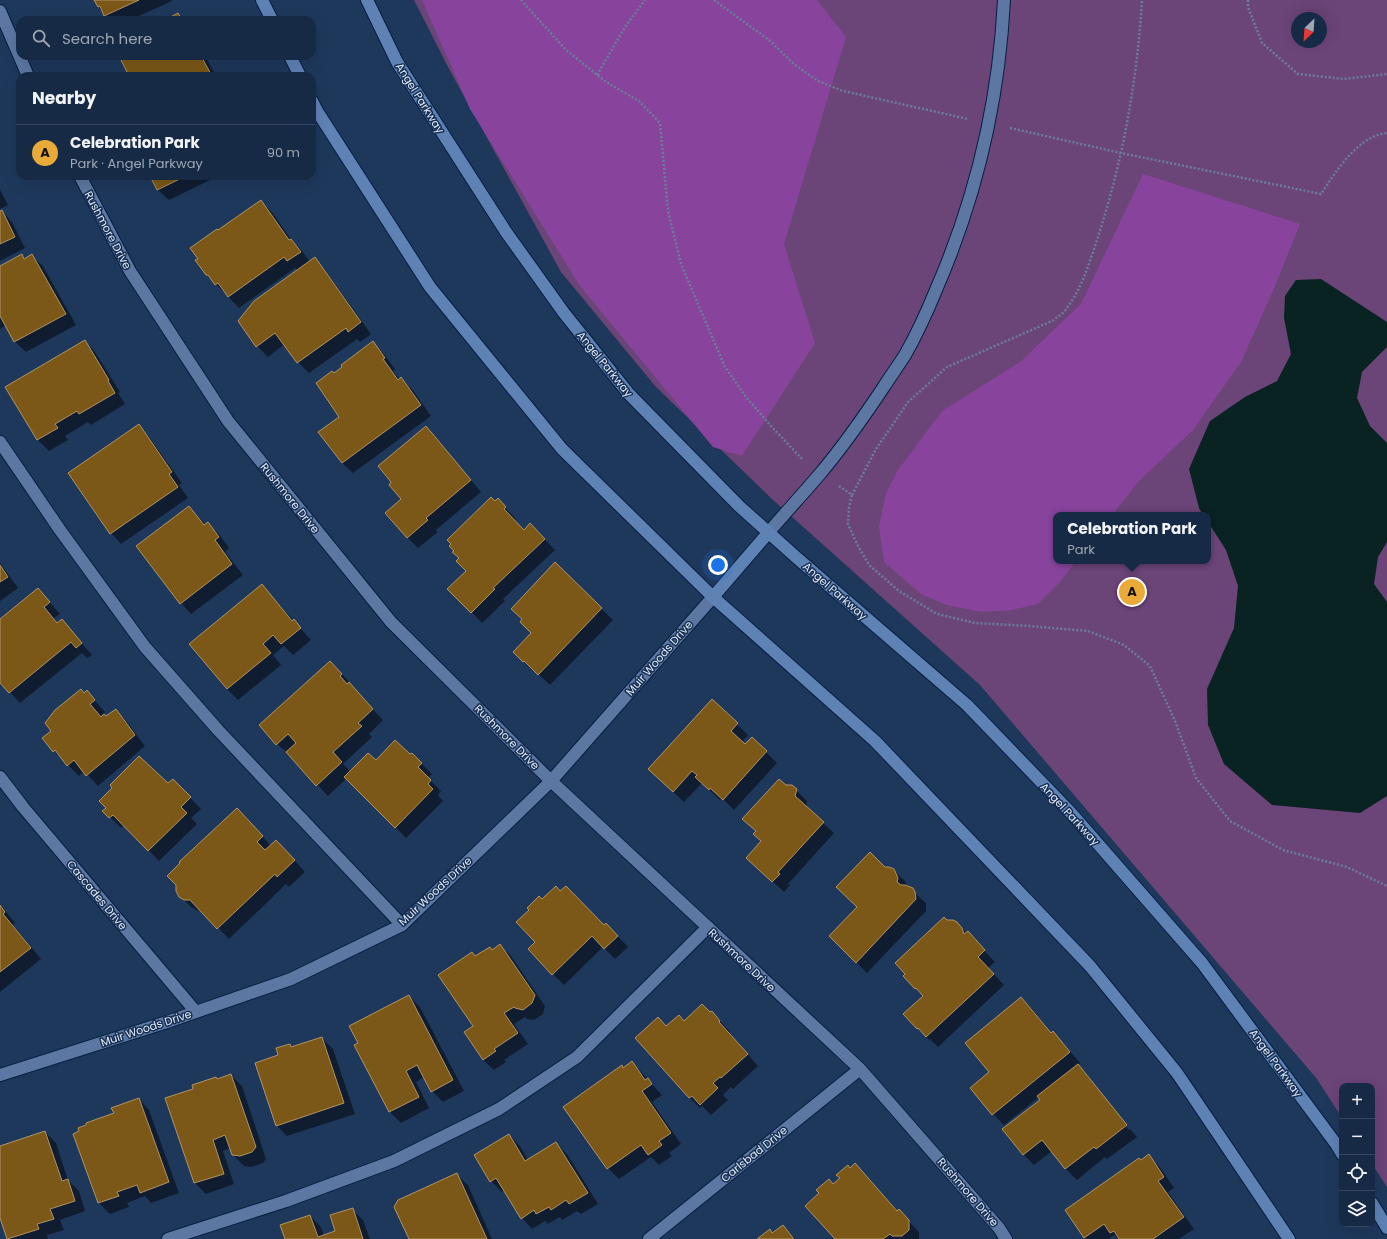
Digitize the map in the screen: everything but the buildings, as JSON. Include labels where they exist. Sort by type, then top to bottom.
[{"type":"main road","points":[[262,0],[270,16]]},
{"type":"main road","name":"Angel Parkway","points":[[367,0],[397,62],[506,232],[564,313],[629,394],[739,506],[967,705],[1071,813],[1202,963],[1339,1150]]},
{"type":"main road","points":[[292,60],[298,72]]},
{"type":"main road","points":[[316,109],[430,287],[562,449],[713,597],[875,741],[1090,966],[1177,1073],[1289,1239]]},
{"type":"main road","points":[[713,597],[769,532]]},
{"type":"main road","points":[[1375,1208],[1387,1228]]},
{"type":"street","points":[[769,532],[819,475],[868,410],[905,356],[924,318],[948,262],[968,205],[984,146],[995,86],[1003,25],[1004,0]]},
{"type":"street","points":[[0,11],[16,48]]},
{"type":"street","points":[[21,60],[26,72]]},
{"type":"street","name":"Rushmore Drive","points":[[82,180],[130,271],[228,422],[390,622],[551,781],[860,1069],[999,1228],[1004,1238]]},
{"type":"street","points":[[0,442],[60,530],[145,647],[218,730],[402,925]]},
{"type":"street","name":"Muir Woods Drive","points":[[0,1075],[196,1012],[291,979],[402,925],[551,781],[713,597]]},
{"type":"street","name":"Cascades Drive","points":[[0,777],[23,807],[196,1012]]},
{"type":"street","points":[[168,1239],[286,1202],[394,1161],[498,1109],[577,1057],[708,927]]},
{"type":"street","name":"Carlsbad Drive","points":[[649,1239],[860,1069]]},
{"type":"path","points":[[520,0],[565,49],[606,82],[639,101],[660,123],[668,211],[681,264],[725,367],[746,397],[794,452],[819,475],[852,494]]},
{"type":"path","points":[[597,75],[624,28],[645,0]]},
{"type":"path","points":[[714,0],[769,40],[795,65],[818,81],[843,91],[1121,153],[1321,194],[1340,167],[1362,143],[1383,133],[1387,133]]},
{"type":"path","points":[[1142,0],[1140,32],[1132,96],[1121,153],[1103,221],[1078,291],[1065,311],[1052,321],[947,367],[908,402],[876,449],[852,494],[849,507],[848,524],[869,565],[899,591],[937,614],[975,624],[1088,630],[1124,645],[1150,666],[1175,720],[1196,778],[1230,820],[1283,850],[1347,867],[1387,886]]},
{"type":"path","points":[[1248,0],[1248,7],[1262,43],[1298,74],[1344,79],[1387,74]]},
{"type":"shaded area","points":[[414,0],[1387,0],[1387,1187],[1375,1169],[1375,1083],[1339,1083],[1339,1113],[1317,1079],[980,685],[772,499],[656,387],[561,272],[448,67]]},
{"type":"shaded area","points":[[422,0],[817,0],[846,37],[784,244],[815,343],[742,456],[713,447],[580,286],[470,109]]},
{"type":"shaded area","points":[[1143,174],[1300,224],[1273,291],[1241,362],[1193,430],[1139,481],[1114,512],[1053,512],[1053,564],[1074,564],[1059,583],[1038,604],[1012,610],[982,612],[947,605],[921,594],[884,562],[879,527],[886,493],[898,470],[942,411],[1020,362],[1081,304]]},
{"type":"shaded area","points":[[1321,279],[1387,322],[1387,347],[1362,372],[1357,398],[1370,426],[1387,443],[1387,542],[1378,557],[1374,584],[1387,602],[1387,796],[1360,813],[1272,805],[1224,764],[1208,725],[1207,689],[1234,628],[1238,586],[1226,550],[1211,527],[1211,512],[1201,512],[1199,508],[1189,469],[1210,421],[1245,397],[1277,381],[1291,354],[1284,318],[1285,296],[1296,280]]},
{"type":"place","name":"Celebration Park","points":[[1132,592]]}]
